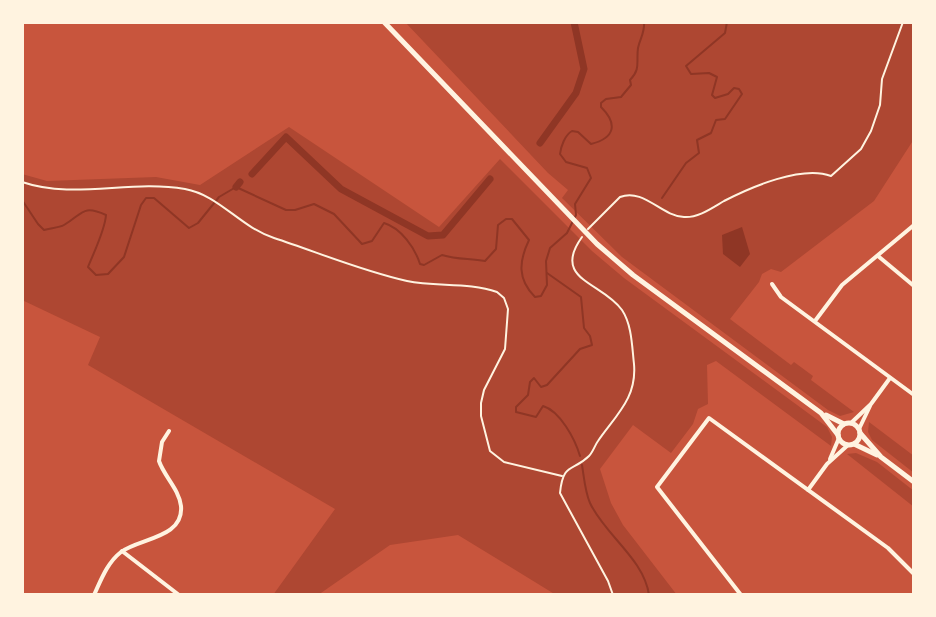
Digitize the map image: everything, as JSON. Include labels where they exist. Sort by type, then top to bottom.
[{"type":"street","points":[[384,22],[597,244],[633,275],[821,413],[839,436],[881,457],[914,482]]},
{"type":"street","points":[[815,321],[842,285],[914,225]]},
{"type":"street","points":[[878,256],[883,264],[914,286]]},
{"type":"street","points":[[772,284],[781,297],[914,395]]},
{"type":"street","points":[[827,464],[859,439],[871,404],[890,378]]},
{"type":"street","points":[[808,490],[827,464],[848,423],[871,404]]},
{"type":"street","points":[[821,413],[860,431],[881,457]]},
{"type":"street","points":[[741,595],[657,487],[709,418],[888,548],[914,574]]},
{"type":"street","points":[[94,595],[108,565],[122,551],[171,529],[180,516],[179,496],[159,461],[162,442],[169,431]]},
{"type":"street","points":[[122,551],[179,595]]},
{"type":"path","points":[[613,595],[561,498],[564,476],[571,466],[591,453],[628,402],[635,378],[629,323],[617,304],[577,273],[571,265],[573,251],[589,227],[627,194],[641,197],[676,216],[692,217],[766,183],[816,171],[831,176],[861,149],[871,131],[880,105],[882,79],[903,22]]},
{"type":"path","points":[[22,182],[58,190],[159,185],[204,193],[264,235],[419,283],[491,289],[501,294],[508,309],[507,334],[502,357],[484,390],[481,403],[486,440],[490,451],[504,462],[564,476]]},
{"type":"shaded area","points":[[405,22],[914,22],[914,139],[874,201],[781,272],[771,269],[762,274],[730,319],[791,365],[794,362],[813,376],[811,380],[854,412],[840,416],[828,410],[622,257],[562,198],[568,190],[548,173]]},
{"type":"shaded area","points":[[289,127],[439,227],[500,159],[592,251],[624,278],[827,427],[832,437],[831,446],[716,361],[707,365],[708,404],[698,409],[693,424],[671,453],[633,425],[600,469],[611,503],[623,525],[677,595],[556,595],[458,535],[390,545],[318,595],[273,595],[335,509],[88,365],[100,337],[22,300],[22,174],[47,181],[156,177],[200,185]]},
{"type":"shaded area","points":[[742,227],[750,254],[740,267],[723,254],[722,235]]},
{"type":"shaded area","points":[[869,422],[914,456],[914,473],[872,440],[868,432]]},
{"type":"shaded area","points":[[856,453],[877,462],[914,491],[914,507],[847,454]]},
{"type":"waterway","points":[[540,143],[576,93],[584,69],[574,22]]},
{"type":"waterway","points":[[22,200],[44,230],[62,226],[87,210],[106,215],[88,267],[96,275],[108,274],[124,257],[146,198],[154,198],[189,228],[198,223],[219,197],[236,187],[286,210],[314,204],[334,214],[362,244],[372,241],[384,223],[396,229],[415,252],[420,264],[424,265],[442,255],[485,261],[496,249],[498,225],[512,219],[529,240],[522,263],[525,283],[535,297],[541,296],[547,285],[546,261],[550,248],[567,233],[576,215],[575,204],[591,178],[587,168],[566,162],[560,154],[562,144],[572,131],[578,132],[591,144],[609,134],[612,125],[601,103],[621,97],[631,85],[630,80],[637,69],[644,22]]},
{"type":"waterway","points":[[662,198],[686,163],[699,153],[697,140],[711,133],[716,120],[725,119],[742,94],[734,88],[728,94],[715,98],[712,95],[717,77],[709,73],[691,74],[686,66],[725,33],[727,22]]},
{"type":"waterway","points":[[252,174],[286,137],[341,189],[428,236],[443,235],[490,179]]},
{"type":"waterway","points":[[236,187],[240,182]]},
{"type":"waterway","points":[[547,273],[581,297],[584,328],[592,345],[580,349],[547,385],[541,387],[534,378],[530,382],[528,395],[516,407],[516,412],[536,417],[543,406],[549,409],[566,426],[580,456]]},
{"type":"waterway","points":[[582,465],[590,503],[640,570],[649,595]]}]
